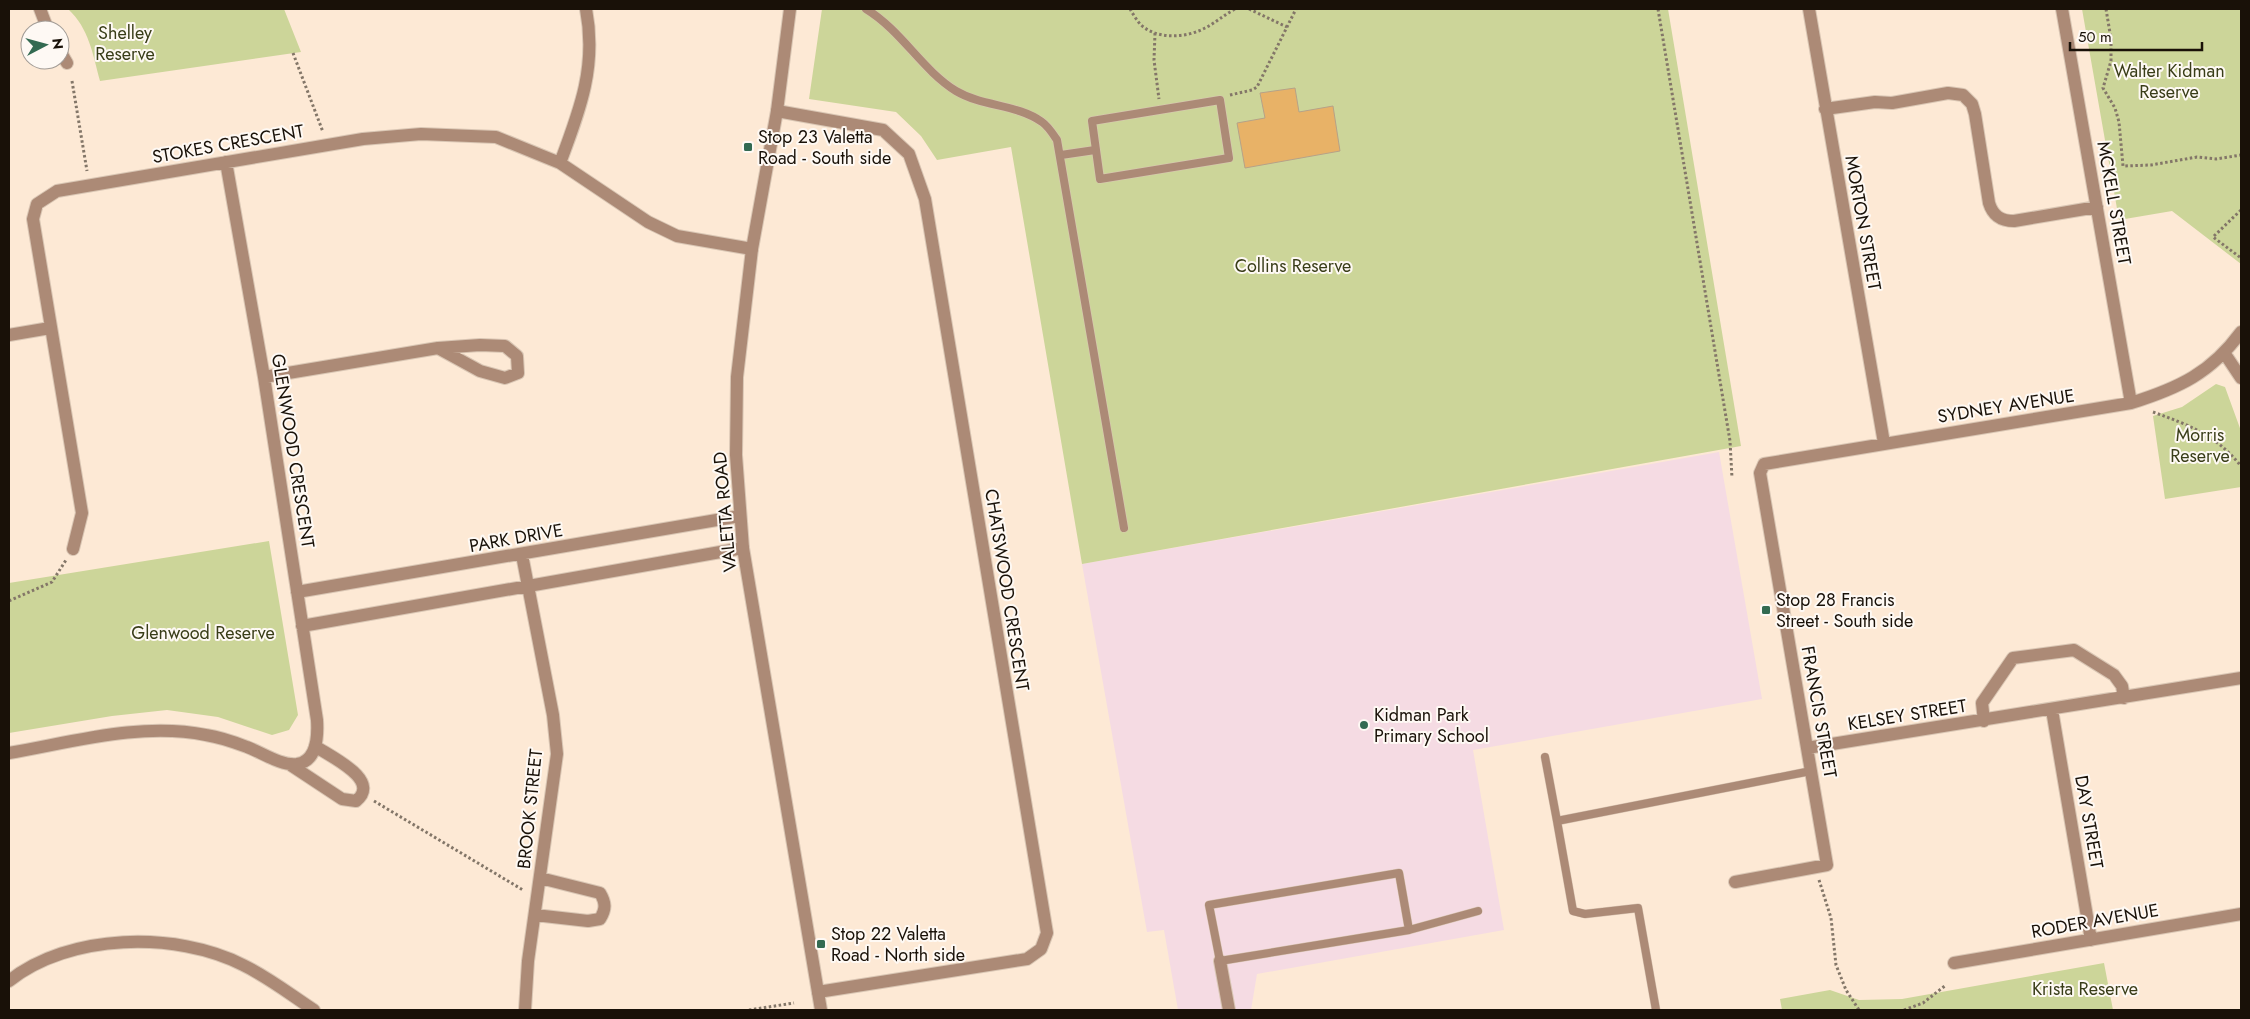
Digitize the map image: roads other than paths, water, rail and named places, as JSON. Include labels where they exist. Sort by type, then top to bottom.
[{"type":"street","points":[[560,162],[583,100],[590,56],[590,28],[586,9]]},
{"type":"street","name":"VALETTA ROAD","points":[[790,9],[776,111],[752,249],[737,377],[736,455],[743,548],[821,1010]]},
{"type":"street","name":"MORTON STREET","points":[[1809,9],[1884,443]]},
{"type":"street","name":"MCKELL STREET","points":[[2062,9],[2131,403]]},
{"type":"street","points":[[1825,109],[1875,102],[1892,103],[1948,94],[1963,95],[1972,104],[1975,114],[1989,203],[1995,216],[2003,220],[2014,221],[2097,207]]},
{"type":"street","name":"CHATSWOOD CRESCENT","points":[[776,111],[883,130],[909,154],[925,199],[1047,933],[1041,949],[1027,959],[818,992]]},
{"type":"street","name":"STOKES CRESCENT","points":[[73,549],[82,513],[33,219],[37,204],[57,191],[363,139],[421,134],[496,137],[560,162],[648,222],[677,236],[752,249]]},
{"type":"street","name":"GLENWOOD CRESCENT","points":[[226,162],[264,377],[317,720],[315,746]]},
{"type":"street","points":[[9,335],[50,328]]},
{"type":"street","name":"SYDNEY AVENUE","points":[[1760,473],[1764,464],[1772,461],[2131,403],[2178,386],[2206,370],[2225,354],[2241,332]]},
{"type":"street","points":[[264,377],[438,348],[480,345],[506,346],[517,356],[518,373],[505,378],[480,371],[438,348]]},
{"type":"street","points":[[2225,354],[2241,378]]},
{"type":"street","name":"FRANCIS STREET","points":[[1735,882],[1827,865],[1760,473]]},
{"type":"street","name":"PARK DRIVE","points":[[297,592],[522,555],[740,516]]},
{"type":"street","points":[[302,626],[743,548]]},
{"type":"street","name":"BROOK STREET","points":[[522,555],[553,715],[557,754],[528,962],[525,1010]]},
{"type":"street","name":"KELSEY STREET","points":[[1984,721],[1982,703],[2013,658],[2074,650],[2114,675],[2122,686],[2124,698]]},
{"type":"street","name":"KELSEY STREET","points":[[1807,748],[1984,721],[2241,678]]},
{"type":"street","name":"DAY STREET","points":[[2052,710],[2091,940]]},
{"type":"street","points":[[9,753],[122,734],[158,731],[206,735],[246,747],[288,764],[342,799],[356,802],[362,794],[364,785],[359,777],[315,746],[309,758],[298,764],[288,764]]},
{"type":"street","points":[[535,915],[588,921],[600,919],[604,912],[605,902],[600,893],[540,878]]},
{"type":"street","name":"RODER AVENUE","points":[[1954,963],[2241,914]]},
{"type":"street","points":[[9,981],[25,968],[57,954],[98,946],[149,942],[198,947],[244,965],[314,1010]]},
{"type":"street","points":[[1220,961],[1229,1010]]},
{"type":"lane","points":[[866,9],[897,32],[925,65],[956,90],[975,100],[1026,113],[1044,123],[1057,140],[1062,155],[1124,528]]},
{"type":"lane","points":[[1220,100],[1229,158],[1100,179],[1095,150],[1092,122],[1220,100]]},
{"type":"lane","points":[[1062,155],[1095,150]]},
{"type":"lane","points":[[1545,757],[1573,911],[1585,914],[1638,908],[1656,1010]]},
{"type":"lane","points":[[1556,821],[1811,772]]},
{"type":"lane","points":[[1409,930],[1399,873],[1209,905],[1220,961],[1409,930],[1478,911]]},
{"type":"place","name":"Stop 23 Valetta Road - South side","points":[[748,147]]},
{"type":"place","name":"Stop 28 Francis Street - South side","points":[[1766,610]]},
{"type":"place","name":"Kidman Park Primary School","points":[[1364,725]]},
{"type":"place","name":"Stop 22 Valetta Road - North side","points":[[821,944]]},
{"type":"park label","name":"Shelley Reserve","points":[[125,43]]},
{"type":"park label","name":"Walter Kidman Reserve","points":[[2169,81]]},
{"type":"park label","name":"Collins Reserve","points":[[1293,266]]},
{"type":"park label","name":"Morris Reserve","points":[[2200,445]]},
{"type":"park label","name":"Glenwood Reserve","points":[[203,633]]},
{"type":"park label","name":"Krista Reserve","points":[[2085,989]]}]
